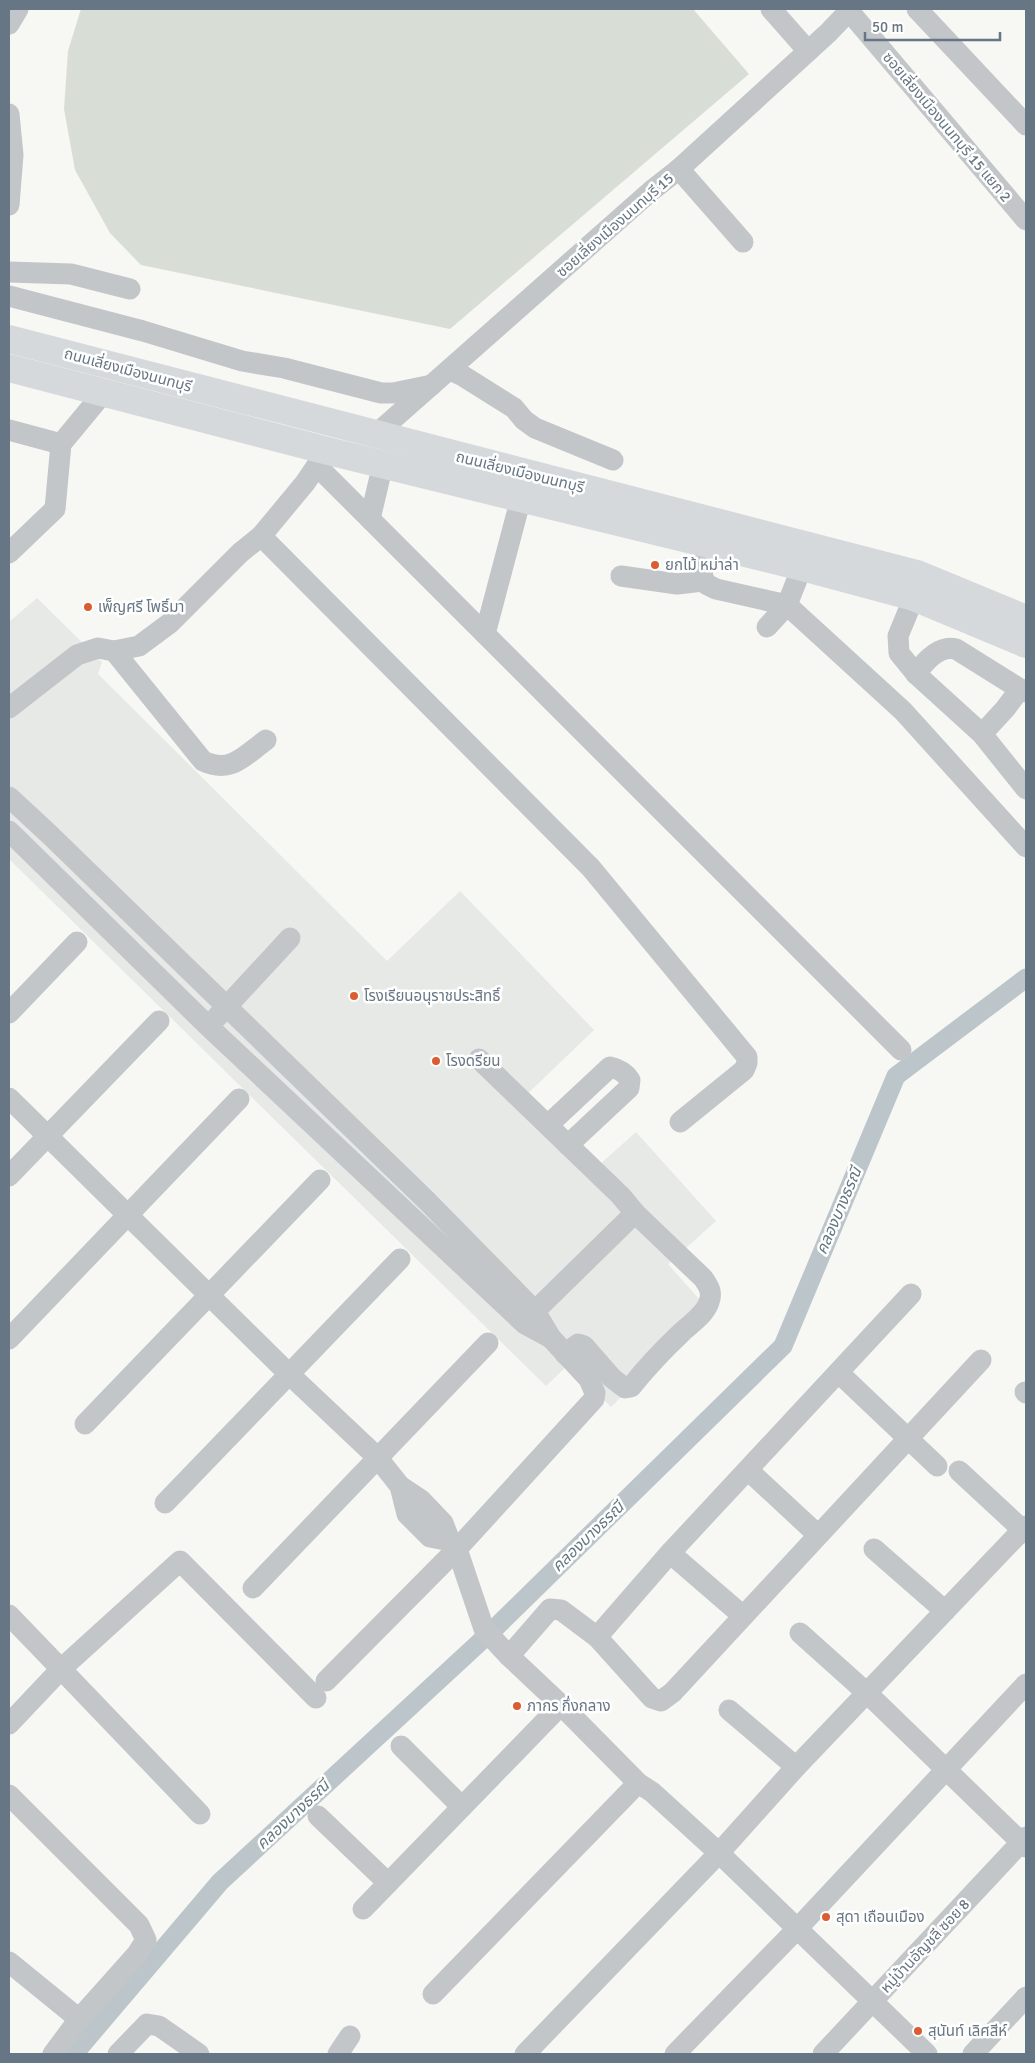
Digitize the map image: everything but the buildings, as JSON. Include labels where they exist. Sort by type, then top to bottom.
[{"type":"main road","name":"ถนนเลี่ยงเมืองนนทบุรี","points":[[9,339],[375,436],[917,574],[1026,619]]},
{"type":"main road","name":"ถนนเลี่ยงเมืองนนทบุรี","points":[[9,368],[104,392],[322,458],[383,464],[802,567],[914,597],[1026,644]]},
{"type":"street","points":[[9,24],[18,9]]},
{"type":"street","points":[[771,9],[808,51]]},
{"type":"street","points":[[917,9],[1026,125]]},
{"type":"street","name":"ซอยเลี่ยงเมืองนนทบุรี 15","points":[[375,436],[651,191],[679,169],[850,10]]},
{"type":"street","name":"ซอยเลี่ยงเมืองนนทบุรี 15 แยก 2","points":[[850,10],[1026,220]]},
{"type":"street","points":[[9,114],[13,155],[9,205]]},
{"type":"street","points":[[679,169],[743,242]]},
{"type":"street","points":[[9,272],[71,274],[130,289]]},
{"type":"street","points":[[9,296],[143,331],[242,361],[284,368],[381,393],[392,394],[434,385]]},
{"type":"street","points":[[450,370],[514,408],[524,420],[535,428],[613,460]]},
{"type":"street","points":[[9,553],[55,508],[61,444],[104,392]]},
{"type":"street","points":[[9,430],[61,444]]},
{"type":"street","points":[[9,708],[77,654],[98,648],[114,650],[139,646],[150,640],[170,623],[240,553],[261,536],[322,458],[370,519],[901,1050]]},
{"type":"street","points":[[370,519],[383,464]]},
{"type":"street","points":[[485,634],[521,498]]},
{"type":"street","points":[[261,536],[591,868],[747,1057],[744,1070],[680,1122]]},
{"type":"street","points":[[703,581],[708,544]]},
{"type":"street","points":[[767,627],[788,605],[802,567]]},
{"type":"street","points":[[621,576],[678,584],[703,581],[716,589],[788,605],[903,710],[1026,847]]},
{"type":"street","points":[[914,597],[898,636],[899,653],[916,674],[982,734],[1026,789]]},
{"type":"street","points":[[916,674],[922,664],[940,651],[950,648],[956,649],[1023,691],[982,734]]},
{"type":"street","points":[[114,650],[203,761],[216,767],[229,766],[266,740]]},
{"type":"street","points":[[9,798],[56,841],[404,1178],[535,1311],[551,1338],[589,1379],[595,1393],[594,1400],[453,1545],[321,1689],[180,1561],[61,1669],[9,1724]]},
{"type":"street","points":[[9,831],[208,1026],[386,1194],[525,1324],[551,1338]]},
{"type":"street","points":[[208,1026],[227,1008],[290,938]]},
{"type":"street","points":[[9,1012],[77,942]]},
{"type":"street","points":[[9,1176],[159,1021]]},
{"type":"street","points":[[479,1059],[621,1196],[710,1288],[711,1297],[709,1304],[703,1312],[631,1387],[625,1388],[612,1378],[584,1346],[578,1344],[565,1354]]},
{"type":"street","points":[[548,1125],[610,1067],[618,1068],[626,1075],[630,1080],[629,1088],[568,1145]]},
{"type":"street","points":[[9,1098],[289,1374],[377,1457],[400,1486],[407,1514],[430,1537],[453,1545],[496,1643],[638,1783],[652,1792],[719,1853],[927,2054]]},
{"type":"street","points":[[9,1338],[239,1099]]},
{"type":"street","points":[[386,1194],[404,1178]]},
{"type":"street","points":[[85,1424],[320,1180]]},
{"type":"street","points":[[535,1311],[636,1213]]},
{"type":"street","points":[[165,1503],[400,1259]]},
{"type":"street","points":[[597,1637],[670,1552],[911,1294]]},
{"type":"street","points":[[252,1588],[488,1344]]},
{"type":"street","points":[[496,1643],[550,1609],[561,1610],[597,1637],[652,1698],[661,1701],[673,1692],[981,1360]]},
{"type":"street","points":[[839,1373],[937,1466]]},
{"type":"street","points":[[748,1470],[818,1535]]},
{"type":"street","points":[[525,2054],[719,1853],[796,1767],[1025,1530],[959,1471]]},
{"type":"street","points":[[874,1549],[945,1611]]},
{"type":"street","points":[[670,1552],[743,1616]]},
{"type":"street","points":[[9,1615],[200,1814]]},
{"type":"street","points":[[800,1632],[1025,1842]]},
{"type":"street","points":[[676,2054],[797,1929],[1026,1684]]},
{"type":"street","points":[[363,1909],[561,1705]]},
{"type":"street","points":[[729,1710],[796,1767]]},
{"type":"street","points":[[401,1746],[462,1807]]},
{"type":"street","points":[[433,1994],[638,1783]]},
{"type":"street","points":[[9,1795],[139,1925],[146,1940],[137,1954],[79,2019],[53,2054]]},
{"type":"street","points":[[318,1816],[388,1883]]},
{"type":"street","name":"หมู่บ้านอัญชลี ซอย 8","points":[[823,2054],[1025,1842]]},
{"type":"street","points":[[9,1962],[79,2019]]},
{"type":"street","points":[[973,2054],[1026,1997]]},
{"type":"street","points":[[118,2054],[147,2024],[159,2026],[199,2054]]},
{"type":"street","points":[[338,2054],[350,2036]]},
{"type":"shaded area","points":[[81,9],[693,9],[749,74],[450,329],[141,265],[110,233],[75,170],[64,109],[68,51]]},
{"type":"shaded area","name":"โรงเรียนอนุราชประสิทธิ์","points":[[37,598],[102,662],[98,674],[387,961],[460,891],[594,1030],[521,1100],[588,1175],[636,1132],[716,1221],[668,1264],[708,1309],[611,1407],[568,1365],[546,1386],[9,859],[9,622]]},
{"type":"waterway","name":"คลองบางธรณี","points":[[74,2054],[220,1882],[494,1629],[783,1346],[896,1076],[1026,978]]},
{"type":"place","name":"ยกไม้ หม่าล่า","points":[[655,565]]},
{"type":"place","name":"เพ็ญศรี โพธิ์มา","points":[[88,607]]},
{"type":"place","name":"โรงเรียนอนุราชประสิทธิ์","points":[[354,996]]},
{"type":"place","name":"โรงดรียน","points":[[436,1061]]},
{"type":"place","name":"ภากร กึ่งกลาง","points":[[517,1706]]},
{"type":"place","name":"สุดา เถือนเมือง","points":[[826,1917]]},
{"type":"place","name":"สุนันท์ เลิศสีห์","points":[[918,2031]]}]
